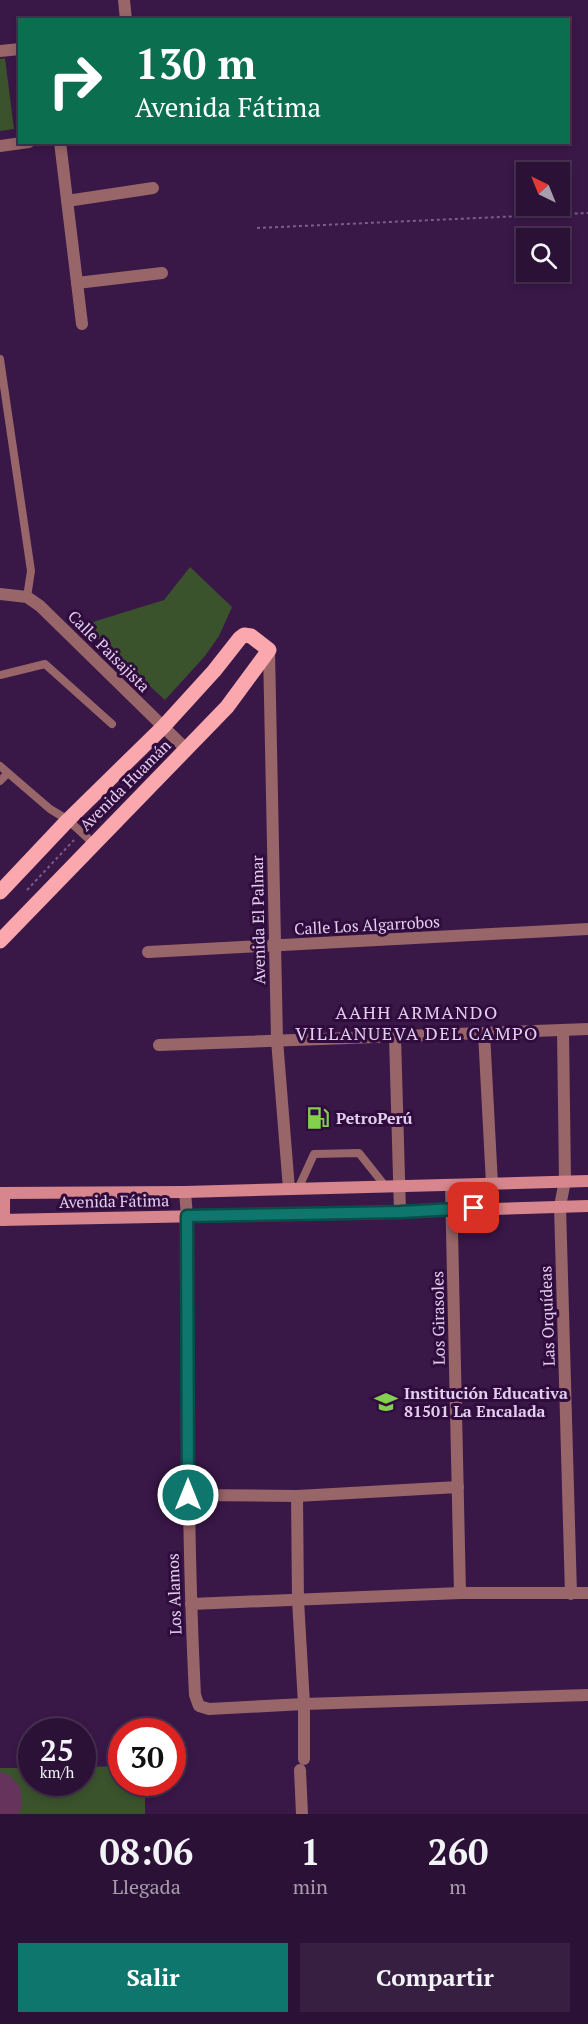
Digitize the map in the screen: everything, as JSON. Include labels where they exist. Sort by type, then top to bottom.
[{"type":"main road","name":"Avenida Huamán","points":[[0,892],[68,820],[163,727],[244,635],[251,636],[269,650],[227,707],[0,940]]},
{"type":"main road","name":"Avenida Fátima","points":[[2,1193],[184,1192],[588,1181]]},
{"type":"main road","points":[[2,1193],[2,1220]]},
{"type":"main road","name":"Avenida Fátima","points":[[2,1220],[588,1206]]},
{"type":"street","points":[[123,0],[126,18]]},
{"type":"street","points":[[0,51],[18,49]]},
{"type":"street","points":[[0,146],[18,144]]},
{"type":"street","points":[[60,144],[82,324]]},
{"type":"street","points":[[67,201],[153,188]]},
{"type":"street","points":[[77,284],[162,273]]},
{"type":"street","points":[[0,594],[27,597]]},
{"type":"street","name":"Calle Paisajista","points":[[27,597],[62,627],[186,749]]},
{"type":"street","name":"Avenida El Palmar","points":[[269,650],[277,1040],[293,1189]]},
{"type":"street","name":"Calle Los Algarrobos","points":[[148,952],[588,929]]},
{"type":"street","points":[[159,1045],[588,1029]]},
{"type":"street","name":"Las Orquídeas","points":[[563,1030],[565,1181],[560,1206],[571,1594]]},
{"type":"street","points":[[484,1033],[492,1184]]},
{"type":"street","points":[[395,1037],[392,1187],[400,1212]]},
{"type":"street","name":"Los Girasoles","points":[[451,1185],[460,1593]]},
{"type":"street","name":"Los Alamos","points":[[184,1192],[187,1216],[188,1495],[195,1695],[199,1706],[209,1709],[303,1704]]},
{"type":"street","points":[[188,1495],[297,1496],[458,1487]]},
{"type":"street","points":[[297,1496],[298,1600],[303,1704],[303,1814]]},
{"type":"street","points":[[191,1604],[460,1593],[588,1593]]},
{"type":"street","points":[[303,1704],[588,1695]]},
{"type":"lane","points":[[0,359],[31,571],[27,597]]},
{"type":"lane","points":[[0,675],[45,664],[112,724]]},
{"type":"lane","points":[[0,766],[93,843]]},
{"type":"lane","points":[[0,781],[8,772]]},
{"type":"lane","points":[[293,1189],[314,1154],[359,1153],[392,1187]]},
{"type":"path","points":[[257,228],[588,213]]},
{"type":"green space","points":[[5,58],[14,129],[0,131],[0,59]]},
{"type":"green space","points":[[190,567],[232,607],[219,636],[205,656],[165,700],[83,625],[164,600]]},
{"type":"green space","points":[[108,1766],[108,1796],[145,1796],[145,1814],[0,1814],[0,1768],[18,1768],[18,1796],[96,1796],[96,1767]]},
{"type":"building","points":[[0,1772],[9,1775],[18,1785],[18,1796],[21,1796],[22,1804],[19,1814],[0,1814]]},
{"type":"place","name":"PetroPerú","points":[[318,1118]]},
{"type":"place","name":"Institución Educativa 81501 La Encalada","points":[[386,1402]]},
{"type":"district","name":"AAHH ARMANDO VILLANUEVA DEL CAMPO","points":[[417,1022]]},
{"type":"route","points":[[188,1495],[187,1216],[400,1212],[474,1208]]}]
